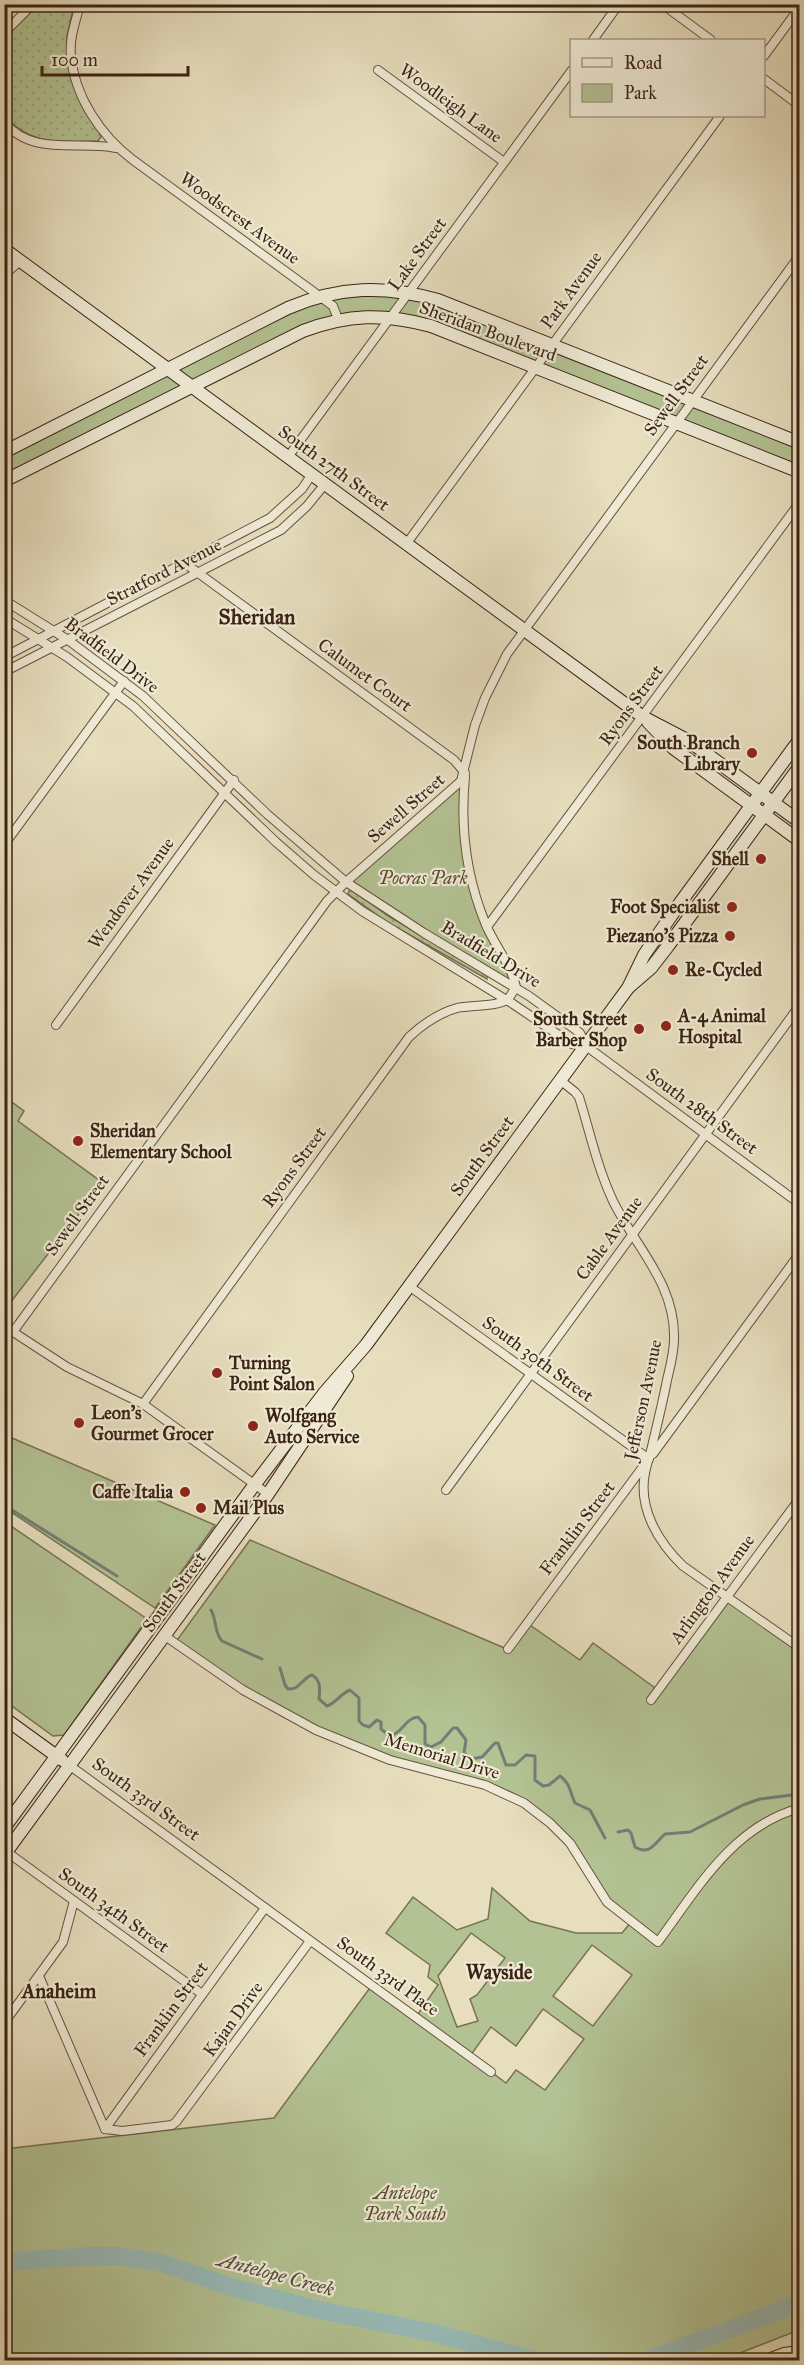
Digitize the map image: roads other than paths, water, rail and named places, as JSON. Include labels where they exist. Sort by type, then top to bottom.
[{"type":"main road","name":"South 27th Street","points":[[4,249],[643,717],[689,741],[800,822]]},
{"type":"main road","name":"Sheridan Boulevard","points":[[4,452],[288,308],[319,296],[356,290],[409,292],[438,300],[800,443]]},
{"type":"main road","name":"Sheridan Boulevard","points":[[4,481],[303,331],[338,319],[391,316],[431,326],[800,472]]},
{"type":"main road","name":"South 27th Street","points":[[643,717],[673,748],[800,841]]},
{"type":"main road","name":"South Street","points":[[4,1828],[255,1484],[325,1392],[366,1345],[586,1046],[628,988],[644,955],[800,739]]},
{"type":"main road","name":"South Street","points":[[628,988],[651,968],[800,766]]},
{"type":"main road","name":"South Street","points":[[6,1854],[268,1494],[338,1392],[366,1345]]},
{"type":"main road","name":"South 33rd Street","points":[[4,1718],[69,1765]]},
{"type":"main road","points":[[768,2361],[800,2343]]},
{"type":"main road","points":[[784,2354],[800,2352]]},
{"type":"street","points":[[4,33],[33,4]]},
{"type":"street","name":"Woodscrest Avenue","points":[[80,4],[71,39],[74,71],[92,115],[116,148],[333,306],[338,319]]},
{"type":"street","points":[[594,39],[619,4]]},
{"type":"street","points":[[662,4],[710,39]]},
{"type":"street","points":[[765,55],[800,7]]},
{"type":"street","name":"Woodleigh Lane","points":[[378,70],[504,162]]},
{"type":"street","name":"Lake Street","points":[[288,457],[570,73]]},
{"type":"street","points":[[765,80],[800,106]]},
{"type":"street","name":"Park Avenue","points":[[407,543],[719,117]]},
{"type":"street","points":[[4,122],[17,134],[38,143],[104,145],[116,148]]},
{"type":"street","name":"Sewell Street","points":[[13,1332],[336,891],[457,786],[465,773],[475,724],[507,654],[800,255]]},
{"type":"street","points":[[4,275],[21,260]]},
{"type":"street","name":"Stratford Avenue","points":[[4,657],[186,564],[270,518],[302,489],[312,474]]},
{"type":"street","name":"Stratford Avenue","points":[[4,672],[281,530],[307,506],[325,484]]},
{"type":"street","name":"Ryons Street","points":[[487,927],[800,502]]},
{"type":"street","name":"Calumet Court","points":[[186,564],[454,760],[465,773]]},
{"type":"street","name":"Bradfield Drive","points":[[4,600],[69,640],[124,681],[304,847],[346,882],[424,933],[516,987],[580,1033],[586,1046]]},
{"type":"street","name":"Bradfield Drive","points":[[4,618],[54,648],[116,693],[157,728],[276,842],[336,891],[391,930],[507,1000],[572,1044],[586,1046]]},
{"type":"street","points":[[4,845],[124,681]]},
{"type":"street","points":[[465,773],[462,804],[466,852],[473,887],[487,927],[509,966],[516,987],[507,1000]]},
{"type":"street","name":"Wendover Avenue","points":[[56,1025],[234,780]]},
{"type":"street","name":"Ryons Street","points":[[143,1404],[410,1037],[419,1028],[443,1013],[507,1000]]},
{"type":"street","name":"Cable Avenue","points":[[446,1490],[800,1005]]},
{"type":"street","name":"South 28th Street","points":[[586,1046],[800,1204]]},
{"type":"street","name":"Jefferson Avenue","points":[[560,1080],[579,1097],[602,1174],[631,1234],[662,1281],[671,1305],[674,1323],[672,1357],[645,1471],[645,1495],[655,1530],[672,1555],[683,1566],[800,1648]]},
{"type":"street","name":"Franklin Street","points":[[508,1649],[800,1252]]},
{"type":"street","name":"South 30th Street","points":[[409,1286],[649,1459]]},
{"type":"street","points":[[4,1326],[67,1367],[143,1404],[268,1494]]},
{"type":"street","name":"Arlington Avenue","points":[[651,1700],[800,1498]]},
{"type":"street","name":"Memorial Drive","points":[[165,1636],[243,1690],[316,1730],[390,1760],[484,1785],[524,1803],[550,1823],[570,1843],[607,1902],[658,1942],[729,1850],[764,1823],[800,1808]]},
{"type":"street","name":"South 33rd Street","points":[[69,1765],[265,1908]]},
{"type":"street","name":"South 34th Street","points":[[6,1854],[202,1994]]},
{"type":"street","points":[[4,2023],[63,1942],[74,1901]]},
{"type":"street","name":"Franklin Street","points":[[105,2129],[265,1908]]},
{"type":"street","name":"South 33rd Place","points":[[265,1908],[491,2072]]},
{"type":"street","name":"Kajan Drive","points":[[105,2129],[122,2131],[172,2125],[182,2117],[310,1941]]},
{"type":"street","points":[[39,1976],[105,2129]]},
{"type":"waterway","points":[[4,1505],[117,1576]]},
{"type":"waterway","points":[[211,1610],[222,1641],[262,1659]]},
{"type":"waterway","points":[[280,1668],[288,1689],[295,1688],[312,1675],[315,1677],[319,1685],[319,1699],[327,1706],[350,1690],[359,1698],[359,1721],[369,1727],[377,1720],[381,1722],[381,1729],[390,1736],[398,1732],[410,1720],[418,1717],[425,1725],[425,1744],[431,1747],[441,1742],[453,1728],[457,1728],[466,1740],[464,1753],[471,1759],[482,1757],[495,1743],[498,1743],[506,1765],[515,1765],[526,1755],[535,1756],[535,1780],[543,1786],[549,1785],[560,1776],[564,1779],[575,1803],[590,1810],[605,1838]]},
{"type":"waterway","points":[[618,1832],[628,1830],[635,1847],[645,1850],[652,1847],[665,1834],[690,1832],[743,1805],[760,1799],[800,1794]]},
{"type":"waterway","name":"Antelope Creek","points":[[4,2262],[89,2256],[116,2256],[159,2262],[231,2287],[315,2309],[434,2333],[534,2360]]},
{"type":"waterway","name":"Antelope Creek","points":[[648,2360],[800,2303]]},
{"type":"place","name":"South Branch Library","points":[[752,753]]},
{"type":"place","name":"Shell","points":[[761,859]]},
{"type":"place","name":"Foot Specialist","points":[[732,907]]},
{"type":"place","name":"Piezano's Pizza","points":[[730,936]]},
{"type":"place","name":"Re-Cycled","points":[[673,970]]},
{"type":"place","name":"A-4 Animal Hospital","points":[[666,1026]]},
{"type":"place","name":"South Street Barber Shop","points":[[639,1029]]},
{"type":"place","name":"Sheridan Elementary School","points":[[78,1141]]},
{"type":"place","name":"Turning Point Salon","points":[[217,1373]]},
{"type":"place","name":"Leon's Gourmet Grocer","points":[[79,1423]]},
{"type":"place","name":"Wolfgang Auto Service","points":[[253,1426]]},
{"type":"place","name":"Caffe Italia","points":[[185,1492]]},
{"type":"place","name":"Mail Plus","points":[[201,1508]]},
{"type":"district","name":"Sheridan","points":[[257,617]]},
{"type":"district","name":"Wayside","points":[[499,1972]]},
{"type":"district","name":"Anaheim","points":[[59,1991]]},
{"type":"park label","name":"Pocras Park","points":[[423,878]]},
{"type":"park label","name":"Antelope Park South","points":[[405,2203]]}]
